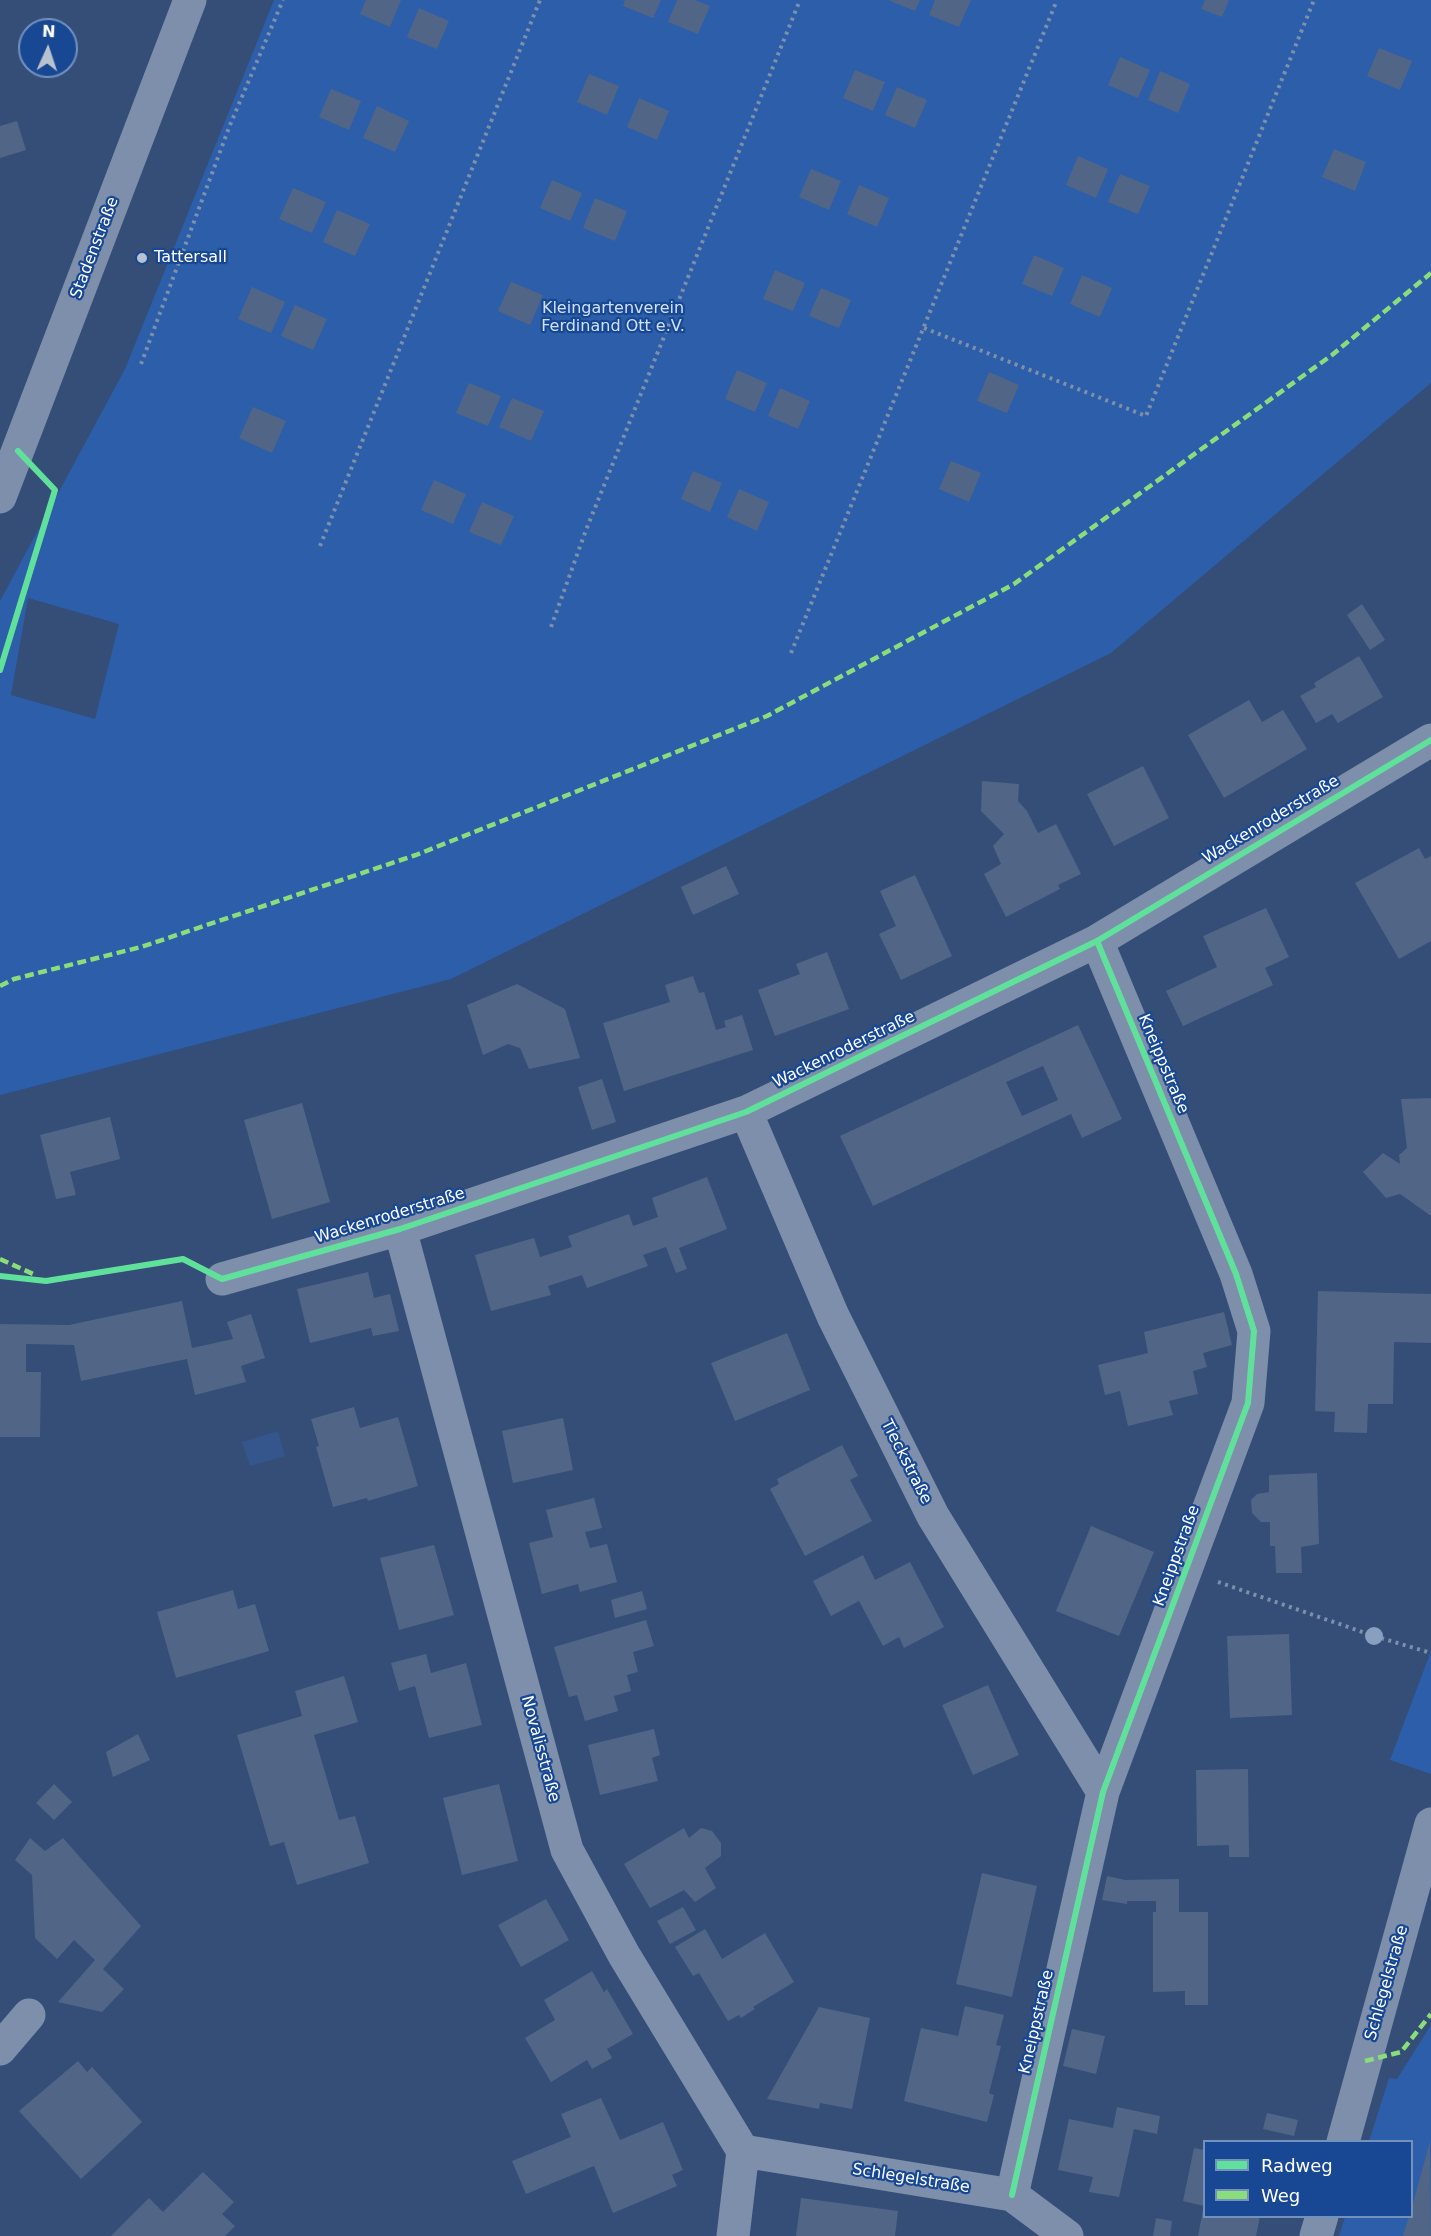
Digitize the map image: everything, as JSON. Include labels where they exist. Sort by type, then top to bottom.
[{"type":"street","name":"Stadenstraße","points":[[0,497],[9,448],[190,0]]},
{"type":"street","name":"Wackenroderstraße","points":[[222,1279],[400,1229],[746,1112],[1097,941],[1431,740]]},
{"type":"street","name":"Kneippstraße","points":[[1012,2195],[1103,1792],[1248,1403],[1254,1331],[1236,1274],[1097,941]]},
{"type":"street","name":"Tieckstraße","points":[[746,1112],[833,1317],[933,1516],[1103,1792]]},
{"type":"street","name":"Novalisstraße","points":[[400,1229],[567,1850],[624,1955],[743,2151]]},
{"type":"street","name":"Schlegelstraße","points":[[1344,2140],[1431,1824]]},
{"type":"street","points":[[0,2049],[29,2015]]},
{"type":"street","name":"Schlegelstraße","points":[[743,2151],[1012,2195],[1067,2236]]},
{"type":"street","points":[[734,2236],[743,2151]]},
{"type":"street","points":[[1316,2236],[1322,2218]]},
{"type":"path","points":[[141,364],[230,125],[283,0]]},
{"type":"path","points":[[320,546],[540,0]]},
{"type":"path","points":[[551,627],[586,530],[800,0]]},
{"type":"path","points":[[791,653],[1057,0]]},
{"type":"path","points":[[924,327],[1146,416],[1314,0]]},
{"type":"path","points":[[1186,1571],[1383,1639],[1431,1653]]},
{"type":"green space","name":"Kleingartenverein Ferdinand Ott e.V.","points":[[274,0],[1431,0],[1431,383],[1111,653],[451,979],[0,1095],[0,601],[125,369]],"holes":[[[28,598],[119,624],[95,719],[11,695]]]},
{"type":"green space","points":[[1431,1651],[1431,1774],[1390,1760]]},
{"type":"green space","points":[[1431,2025],[1431,2236],[1339,2236],[1345,2218],[1413,2218],[1413,2140],[1369,2140],[1389,2078],[1397,2079]]},
{"type":"shaded area","points":[[278,1431],[285,1456],[250,1466],[242,1442]]},
{"type":"building","points":[[366,0],[401,0],[390,27],[360,14]]},
{"type":"building","points":[[625,0],[661,0],[653,18],[623,6]]},
{"type":"building","points":[[677,0],[695,0],[710,6],[698,34],[668,22]]},
{"type":"building","points":[[888,0],[920,0],[915,11]]},
{"type":"building","points":[[935,0],[971,0],[959,27],[929,15]]},
{"type":"building","points":[[1205,0],[1229,0],[1222,17],[1201,9]]},
{"type":"building","points":[[419,8],[449,21],[437,49],[407,37]]},
{"type":"building","points":[[1379,48],[1412,61],[1400,90],[1367,76]]},
{"type":"building","points":[[1120,57],[1150,70],[1138,98],[1108,85]]},
{"type":"building","points":[[855,70],[885,82],[873,111],[843,98]]},
{"type":"building","points":[[1160,71],[1190,84],[1178,113],[1148,100]]},
{"type":"building","points":[[589,74],[619,86],[607,115],[577,102]]},
{"type":"building","points":[[897,87],[927,100],[915,128],[885,115]]},
{"type":"building","points":[[331,89],[361,101],[349,130],[319,117]]},
{"type":"building","points":[[639,98],[669,111],[657,140],[627,127]]},
{"type":"building","points":[[377,106],[409,121],[395,152],[363,138]]},
{"type":"building","points":[[17,121],[26,150],[0,158],[0,126]]},
{"type":"building","points":[[1334,149],[1366,162],[1355,191],[1322,177]]},
{"type":"building","points":[[1078,156],[1108,169],[1096,198],[1066,185]]},
{"type":"building","points":[[811,169],[841,181],[829,210],[799,197]]},
{"type":"building","points":[[1120,174],[1150,186],[1138,214],[1108,202]]},
{"type":"building","points":[[552,180],[582,193],[570,221],[540,208]]},
{"type":"building","points":[[859,185],[889,198],[877,227],[847,214]]},
{"type":"building","points":[[293,188],[326,202],[312,233],[279,219]]},
{"type":"building","points":[[595,198],[627,211],[615,241],[583,228]]},
{"type":"building","points":[[337,210],[370,224],[355,256],[323,242]]},
{"type":"building","points":[[1034,255],[1064,268],[1052,296],[1022,284]]},
{"type":"building","points":[[775,270],[805,283],[793,311],[763,299]]},
{"type":"building","points":[[1082,275],[1112,288],[1100,317],[1070,304]]},
{"type":"building","points":[[511,282],[543,295],[530,325],[498,311]]},
{"type":"building","points":[[252,287],[285,302],[271,333],[238,319]]},
{"type":"building","points":[[821,288],[851,300],[839,328],[809,316]]},
{"type":"building","points":[[295,305],[327,319],[313,350],[281,336]]},
{"type":"building","points":[[737,370],[767,383],[755,412],[725,399]]},
{"type":"building","points":[[989,372],[1019,385],[1007,413],[977,401]]},
{"type":"building","points":[[469,383],[501,396],[488,426],[456,413]]},
{"type":"building","points":[[780,388],[810,401],[798,429],[768,416]]},
{"type":"building","points":[[512,398],[544,411],[531,441],[499,427]]},
{"type":"building","points":[[253,407],[286,421],[272,453],[239,438]]},
{"type":"building","points":[[951,461],[981,473],[969,502],[939,489]]},
{"type":"building","points":[[693,471],[722,483],[710,512],[681,499]]},
{"type":"building","points":[[434,480],[466,494],[453,524],[421,510]]},
{"type":"building","points":[[739,489],[769,502],[757,531],[727,517]]},
{"type":"building","points":[[482,502],[514,516],[501,545],[469,532]]},
{"type":"building","points":[[1362,604],[1385,640],[1370,650],[1347,615]]},
{"type":"building","points":[[1359,656],[1383,697],[1338,723],[1332,714],[1316,723],[1300,696],[1316,687],[1314,683]]},
{"type":"building","points":[[1249,700],[1262,722],[1283,710],[1307,749],[1224,798],[1188,735]]},
{"type":"building","points":[[1143,766],[1169,818],[1114,846],[1087,794]]},
{"type":"building","points":[[982,781],[1019,784],[1018,801],[1027,811],[1038,833],[1056,824],[1081,874],[1058,885],[1060,889],[1006,917],[984,874],[1001,864],[993,846],[1004,834],[981,811]]},
{"type":"building","points":[[1419,848],[1425,859],[1431,856],[1431,941],[1399,959],[1355,883]]},
{"type":"building","points":[[726,866],[739,894],[693,915],[681,887]]},
{"type":"building","points":[[915,875],[952,956],[901,980],[879,934],[896,926],[880,891]]},
{"type":"building","points":[[1266,908],[1289,957],[1265,968],[1273,985],[1183,1026],[1166,991],[1217,967],[1203,936]]},
{"type":"building","points":[[827,952],[849,1009],[775,1036],[758,990],[800,974],[796,964]]},
{"type":"building","points":[[693,976],[699,993],[704,992],[716,1030],[726,1027],[724,1021],[742,1015],[753,1050],[624,1091],[603,1023],[670,1002],[665,985]]},
{"type":"building","points":[[517,984],[565,1009],[580,1058],[529,1069],[520,1048],[508,1044],[483,1055],[467,1005]]},
{"type":"building","points":[[1078,1025],[1122,1119],[1082,1138],[1071,1114],[873,1206],[840,1136]],"holes":[[[1043,1066],[1058,1100],[1022,1116],[1006,1082]]]},
{"type":"building","points":[[602,1079],[616,1122],[592,1130],[578,1087]]},
{"type":"building","points":[[1431,1098],[1431,1216],[1400,1194],[1386,1198],[1363,1172],[1383,1153],[1400,1164],[1399,1155],[1407,1148],[1401,1099]]},
{"type":"building","points":[[302,1103],[330,1202],[272,1219],[244,1120]]},
{"type":"building","points":[[110,1117],[120,1159],[70,1172],[76,1195],[56,1199],[40,1135]]},
{"type":"building","points":[[707,1177],[727,1229],[679,1248],[687,1269],[676,1273],[666,1247],[643,1255],[648,1266],[587,1288],[582,1275],[548,1286],[551,1295],[491,1311],[475,1255],[534,1238],[540,1257],[572,1247],[568,1236],[629,1214],[633,1226],[658,1217],[652,1198]]},
{"type":"building","points":[[368,1272],[374,1298],[390,1294],[399,1331],[373,1336],[371,1328],[310,1343],[297,1289]]},
{"type":"building","points":[[1318,1291],[1431,1294],[1431,1343],[1394,1342],[1393,1404],[1368,1404],[1367,1433],[1334,1432],[1335,1412],[1315,1411]]},
{"type":"building","points":[[182,1301],[192,1348],[233,1339],[227,1322],[251,1314],[265,1358],[241,1366],[246,1382],[195,1395],[187,1359],[81,1381],[74,1345],[26,1344],[26,1372],[41,1372],[40,1437],[0,1437],[0,1324],[69,1325]]},
{"type":"building","points":[[1224,1312],[1232,1345],[1203,1353],[1207,1367],[1193,1371],[1198,1394],[1169,1401],[1173,1415],[1128,1426],[1120,1391],[1105,1395],[1098,1365],[1148,1353],[1144,1332]]},
{"type":"building","points":[[787,1333],[810,1390],[735,1421],[711,1363]]},
{"type":"building","points":[[354,1407],[360,1428],[398,1417],[418,1486],[368,1501],[367,1498],[333,1507],[316,1447],[319,1446],[311,1419]]},
{"type":"building","points":[[563,1418],[573,1470],[513,1483],[502,1431]]},
{"type":"building","points":[[842,1445],[858,1476],[850,1480],[872,1521],[805,1556],[770,1489],[779,1484],[777,1479]]},
{"type":"building","points":[[1317,1473],[1319,1544],[1301,1547],[1302,1573],[1276,1573],[1275,1546],[1270,1546],[1270,1522],[1261,1522],[1252,1513],[1251,1500],[1257,1494],[1269,1492],[1269,1475]]},
{"type":"building","points":[[594,1498],[602,1528],[585,1532],[590,1548],[607,1544],[617,1582],[580,1592],[578,1584],[542,1594],[529,1543],[553,1537],[546,1510]]},
{"type":"building","points":[[1091,1526],[1154,1552],[1119,1636],[1056,1611]]},
{"type":"building","points":[[434,1545],[454,1615],[399,1630],[380,1558]]},
{"type":"building","points":[[863,1555],[875,1580],[910,1562],[944,1627],[904,1648],[899,1637],[883,1646],[859,1601],[831,1616],[813,1581]]},
{"type":"building","points":[[233,1590],[238,1609],[255,1604],[269,1651],[176,1678],[157,1612]]},
{"type":"building","points":[[642,1591],[647,1609],[615,1618],[611,1600]]},
{"type":"building","points":[[646,1620],[654,1646],[633,1652],[638,1672],[627,1675],[631,1691],[614,1696],[618,1711],[585,1721],[577,1695],[569,1697],[554,1647]]},
{"type":"building","points":[[1289,1634],[1292,1715],[1230,1718],[1227,1636]]},
{"type":"building","points":[[426,1654],[431,1673],[466,1663],[482,1725],[429,1738],[415,1686],[399,1691],[391,1663]]},
{"type":"building","points":[[344,1676],[358,1722],[314,1735],[339,1820],[355,1816],[369,1863],[297,1885],[284,1842],[270,1846],[237,1735],[302,1716],[295,1691]]},
{"type":"building","points":[[988,1685],[1019,1755],[973,1775],[942,1705]]},
{"type":"building","points":[[654,1729],[660,1755],[652,1758],[658,1781],[600,1795],[588,1745]]},
{"type":"building","points":[[138,1734],[150,1760],[113,1777],[106,1752]]},
{"type":"building","points":[[1248,1769],[1249,1857],[1229,1857],[1229,1845],[1197,1846],[1196,1770]]},
{"type":"building","points":[[54,1784],[72,1802],[54,1820],[36,1803]]},
{"type":"building","points":[[499,1784],[518,1861],[462,1875],[443,1798]]},
{"type":"building","points":[[684,1828],[689,1838],[701,1828],[712,1831],[721,1843],[721,1856],[705,1868],[716,1888],[695,1902],[684,1890],[650,1908],[624,1864]]},
{"type":"building","points":[[30,1838],[45,1851],[63,1838],[141,1926],[103,1969],[124,1989],[102,2012],[58,2002],[95,1960],[74,1940],[57,1959],[35,1938],[32,1875],[15,1860]]},
{"type":"building","points":[[982,1873],[1037,1886],[1012,1997],[956,1984]]},
{"type":"building","points":[[1107,1876],[1125,1880],[1179,1879],[1179,1912],[1208,1912],[1208,2005],[1185,2005],[1185,1991],[1153,1992],[1153,1912],[1156,1912],[1156,1901],[1127,1901],[1127,1904],[1102,1900]]},
{"type":"building","points":[[546,1899],[569,1940],[521,1967],[498,1925]]},
{"type":"building","points":[[683,1907],[696,1930],[670,1944],[657,1921]]},
{"type":"building","points":[[705,1929],[722,1959],[765,1933],[794,1982],[753,2007],[755,2009],[741,2018],[739,2015],[728,2021],[699,1973],[693,1976],[675,1947]]},
{"type":"building","points":[[592,1971],[604,1992],[607,1989],[633,2034],[607,2049],[612,2058],[592,2069],[587,2060],[551,2082],[525,2038],[555,2020],[544,2000]]},
{"type":"building","points":[[965,2006],[1004,2015],[996,2045],[1001,2046],[989,2093],[994,2095],[987,2122],[904,2101],[921,2028],[958,2036]]},
{"type":"building","points":[[819,2007],[870,2018],[852,2109],[820,2103],[819,2109],[767,2099]]},
{"type":"building","points":[[1072,2029],[1105,2036],[1096,2074],[1063,2066]]},
{"type":"building","points":[[78,2061],[87,2072],[92,2067],[142,2122],[81,2179],[19,2111]]},
{"type":"building","points":[[601,2098],[620,2140],[663,2122],[683,2170],[672,2175],[677,2186],[613,2213],[594,2166],[526,2194],[512,2161],[571,2137],[561,2114]]},
{"type":"building","points":[[1117,2107],[1160,2116],[1157,2134],[1134,2129],[1119,2197],[1089,2192],[1093,2177],[1058,2170],[1069,2119],[1113,2128]]},
{"type":"building","points":[[1267,2113],[1298,2120],[1294,2136],[1263,2129]]},
{"type":"building","points":[[1430,2141],[1431,2236],[1403,2236],[1408,2218],[1413,2218],[1413,2203]]},
{"type":"building","points":[[1194,2148],[1203,2150],[1203,2206],[1183,2201]]},
{"type":"building","points":[[203,2172],[234,2202],[222,2214],[235,2226],[225,2236],[111,2236],[149,2198],[163,2212]]},
{"type":"building","points":[[801,2198],[898,2211],[895,2236],[796,2236]]},
{"type":"building","points":[[1203,2210],[1203,2218],[1260,2218],[1256,2236],[1198,2236]]},
{"type":"building","points":[[1156,2218],[1172,2221],[1170,2236],[1153,2236]]},
{"type":"marked path","points":[[0,986],[14,979],[141,947],[416,855],[767,716],[1014,584],[1332,355],[1431,273]]},
{"type":"marked path","points":[[0,1259],[33,1274]]},
{"type":"marked path","points":[[1365,2061],[1401,2052],[1431,2014]]},
{"type":"cycle path","points":[[0,670],[55,490],[18,451]]},
{"type":"cycle path","points":[[0,1276],[46,1281],[183,1259],[222,1279],[400,1229],[746,1112],[1097,941],[1431,740]]},
{"type":"cycle path","points":[[1012,2195],[1103,1792],[1248,1403],[1254,1331],[1236,1274],[1097,941]]},
{"type":"place","name":"Tattersall","points":[[142,258]]}]
